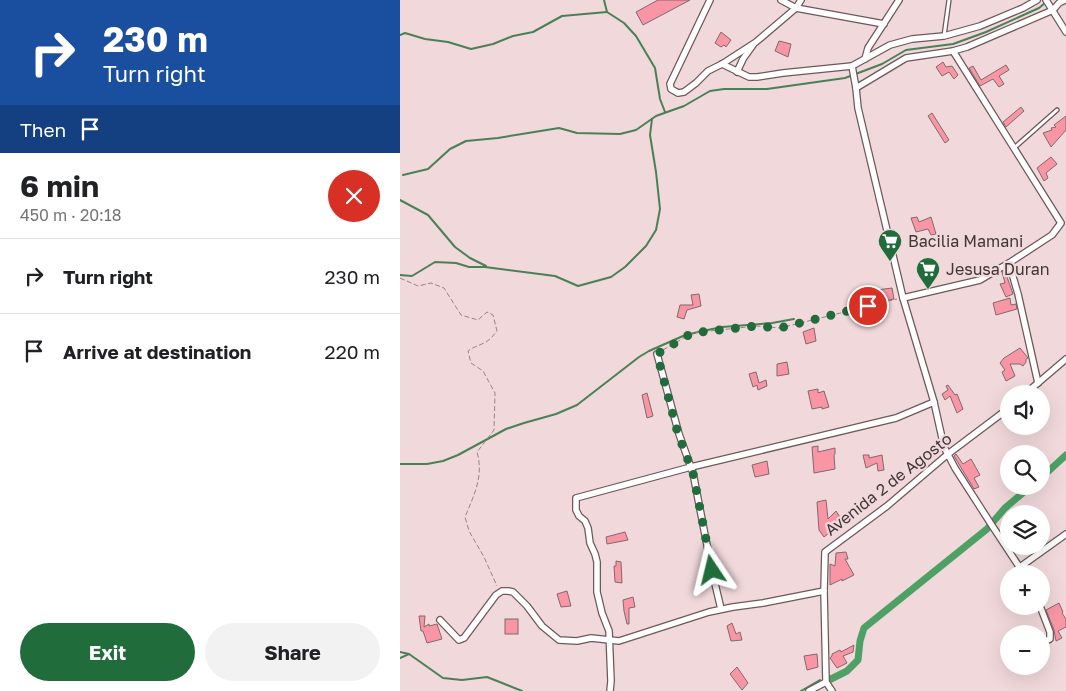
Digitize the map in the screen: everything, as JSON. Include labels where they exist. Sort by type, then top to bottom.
[{"type":"street","points":[[710,0],[670,84],[671,89],[678,93],[684,92],[708,71],[756,42],[796,8],[801,0]]},
{"type":"street","points":[[781,0],[796,8],[884,24]]},
{"type":"street","points":[[865,59],[868,48],[898,0]]},
{"type":"street","points":[[722,64],[749,77],[783,73],[853,72],[865,59],[890,45],[912,39],[944,36],[980,26],[1037,0]]},
{"type":"street","points":[[1046,0],[1066,32]]},
{"type":"street","points":[[856,88],[906,58],[953,51],[1053,10],[1065,0]]},
{"type":"street","points":[[737,72],[742,59],[756,42]]},
{"type":"street","points":[[903,298],[980,280],[1052,235],[1061,223],[953,51]]},
{"type":"street","points":[[853,72],[858,108],[903,298],[934,402],[944,447],[955,468],[1018,565]]},
{"type":"street","points":[[1009,263],[1038,383]]},
{"type":"street","points":[[657,354],[678,434],[693,473],[712,570],[722,609]]},
{"type":"street","points":[[1036,385],[1066,359]]},
{"type":"street","points":[[610,691],[609,631],[597,592],[597,562],[590,543],[588,528],[576,510],[576,498],[691,467],[896,418],[934,402]]},
{"type":"street","name":"Avenida 2 de Agosto","points":[[826,682],[825,552],[887,506],[948,454],[1000,415]]},
{"type":"street","points":[[1024,565],[1066,534]]},
{"type":"street","points":[[440,620],[459,640],[464,638],[496,595],[502,591],[508,591],[513,592],[527,606],[542,626],[559,640],[577,641],[592,638],[619,641],[709,612],[824,591]]},
{"type":"street","points":[[809,691],[826,682],[832,691]]},
{"type":"lane","points":[[944,36],[949,0]]},
{"type":"lane","points":[[1013,148],[1057,110]]},
{"type":"path","points":[[400,278],[418,286],[432,283],[444,288],[461,315],[478,320],[487,312],[492,315],[497,331],[483,344],[474,346],[468,351],[471,364],[483,372],[495,393],[495,416],[494,430],[477,452],[480,462],[479,483],[465,517],[469,531],[498,587],[502,591]]},
{"type":"path","points":[[657,354],[692,333],[756,326],[780,328],[903,298]]},
{"type":"building","points":[[658,0],[690,0],[643,25],[636,12]]},
{"type":"building","points":[[721,32],[731,40],[726,47],[724,45],[721,47],[715,43]]},
{"type":"building","points":[[779,41],[791,44],[788,57],[775,51]]},
{"type":"building","points":[[943,62],[946,67],[952,66],[958,75],[954,79],[949,72],[942,76],[936,67]]},
{"type":"building","points":[[1006,65],[1009,70],[999,76],[1004,84],[999,87],[993,79],[980,86],[969,68],[973,66],[981,80]]},
{"type":"building","points":[[1021,107],[1024,111],[1006,127],[1003,122]]},
{"type":"building","points":[[932,113],[949,140],[945,143],[928,116]]},
{"type":"building","points":[[1066,116],[1066,130],[1051,147],[1043,133],[1052,130],[1051,128],[1056,127],[1054,125]]},
{"type":"building","points":[[1051,157],[1057,164],[1046,173],[1048,178],[1044,181],[1037,168]]},
{"type":"building","points":[[917,217],[919,222],[931,217],[936,234],[931,235],[928,229],[916,232],[911,218]]},
{"type":"building","points":[[1005,271],[1013,294],[1006,297],[1000,284],[1005,283],[1002,272]]},
{"type":"building","points":[[892,288],[894,299],[879,302],[877,290]]},
{"type":"building","points":[[699,294],[701,306],[687,310],[684,319],[677,317],[680,305],[693,305],[691,295]]},
{"type":"building","points":[[1010,298],[1011,305],[1016,304],[1017,309],[996,315],[993,303]]},
{"type":"building","points":[[814,328],[816,341],[806,344],[803,332]]},
{"type":"building","points":[[1020,348],[1028,358],[1023,366],[1020,364],[1010,364],[1015,376],[1006,381],[1002,372],[1005,370],[1000,363],[1004,358]]},
{"type":"building","points":[[787,362],[789,374],[777,376],[777,364]]},
{"type":"building","points":[[756,372],[759,383],[766,380],[767,386],[758,390],[757,385],[753,387],[749,374]]},
{"type":"building","points":[[948,385],[955,395],[957,394],[963,409],[957,413],[950,396],[945,400],[942,394],[948,390],[946,386]]},
{"type":"building","points":[[818,389],[818,393],[824,391],[829,407],[812,409],[808,391]]},
{"type":"building","points":[[647,393],[653,416],[647,418],[642,395]]},
{"type":"building","points":[[818,446],[818,452],[835,448],[835,469],[814,473],[812,447]]},
{"type":"building","points":[[956,454],[963,464],[971,459],[980,475],[974,478],[979,487],[974,489],[954,456]]},
{"type":"building","points":[[863,455],[869,455],[869,458],[882,455],[884,470],[878,471],[877,463],[866,468]]},
{"type":"building","points":[[767,461],[769,474],[755,477],[752,465]]},
{"type":"building","points":[[826,500],[828,519],[836,511],[843,522],[824,537],[819,530],[817,502]]},
{"type":"building","points":[[625,532],[628,540],[607,544],[606,537]]},
{"type":"building","points":[[846,552],[848,559],[845,559],[854,575],[830,585],[830,564],[835,566],[836,553]]},
{"type":"building","points":[[616,561],[621,562],[622,583],[615,582],[614,566],[616,566]]},
{"type":"building","points":[[567,591],[571,606],[561,607],[557,594]]},
{"type":"building","points":[[633,597],[635,607],[629,608],[629,624],[627,624],[623,600]]},
{"type":"building","points":[[1059,603],[1066,619],[1066,627],[1058,631],[1062,638],[1056,641],[1048,615],[1050,615],[1050,608]]},
{"type":"building","points":[[419,616],[425,616],[424,627],[429,624],[429,626],[437,624],[442,639],[427,643],[423,631],[421,631]]},
{"type":"building","points":[[505,619],[518,619],[518,634],[505,634]]},
{"type":"building","points":[[732,623],[736,634],[740,632],[742,640],[731,641],[727,626]]},
{"type":"building","points":[[854,645],[853,652],[843,656],[847,663],[837,668],[830,658],[832,654],[840,650],[841,652]]},
{"type":"building","points":[[817,654],[818,667],[807,670],[804,656]]},
{"type":"building","points":[[737,667],[748,683],[742,690],[730,674]]},
{"type":"waterway","points":[[604,0],[607,12],[624,23],[636,36],[655,68],[660,99],[665,112]]},
{"type":"waterway","points":[[403,175],[428,169],[450,149],[466,141],[559,128],[577,133],[620,134],[636,130],[656,116],[684,106],[710,91],[724,89],[767,89],[845,78],[882,64],[906,50],[953,44],[986,32],[1039,8],[1045,3]]},
{"type":"waterway","points":[[400,35],[405,33],[471,49],[533,32],[562,16],[607,12]]},
{"type":"waterway","points":[[400,275],[412,276],[435,262],[555,276],[578,286],[611,277],[625,267],[646,246],[656,230],[660,209],[650,135],[652,119]]},
{"type":"waterway","points":[[400,200],[428,215],[455,247],[470,258],[486,266]]},
{"type":"waterway","points":[[400,464],[427,464],[443,461],[506,429],[556,414],[577,405],[639,357],[683,336],[722,327],[772,323],[794,319]]},
{"type":"waterway","points":[[1050,470],[1066,455]]},
{"type":"waterway","points":[[831,679],[847,671],[858,660],[860,641],[864,628],[987,529],[1005,508],[1020,495]]},
{"type":"waterway","points":[[400,652],[409,654],[443,678],[462,680],[487,677],[522,691]]},
{"type":"waterway","points":[[400,658],[409,654]]},
{"type":"waterway","points":[[801,691],[820,680]]},
{"type":"place","name":"Bacilia Mamani","points":[[890,262]]},
{"type":"place","name":"Jesusa Duran","points":[[928,290]]},
{"type":"route","points":[[712,570],[693,473],[678,434],[657,354],[692,333],[756,326],[780,328],[868,306]]}]
